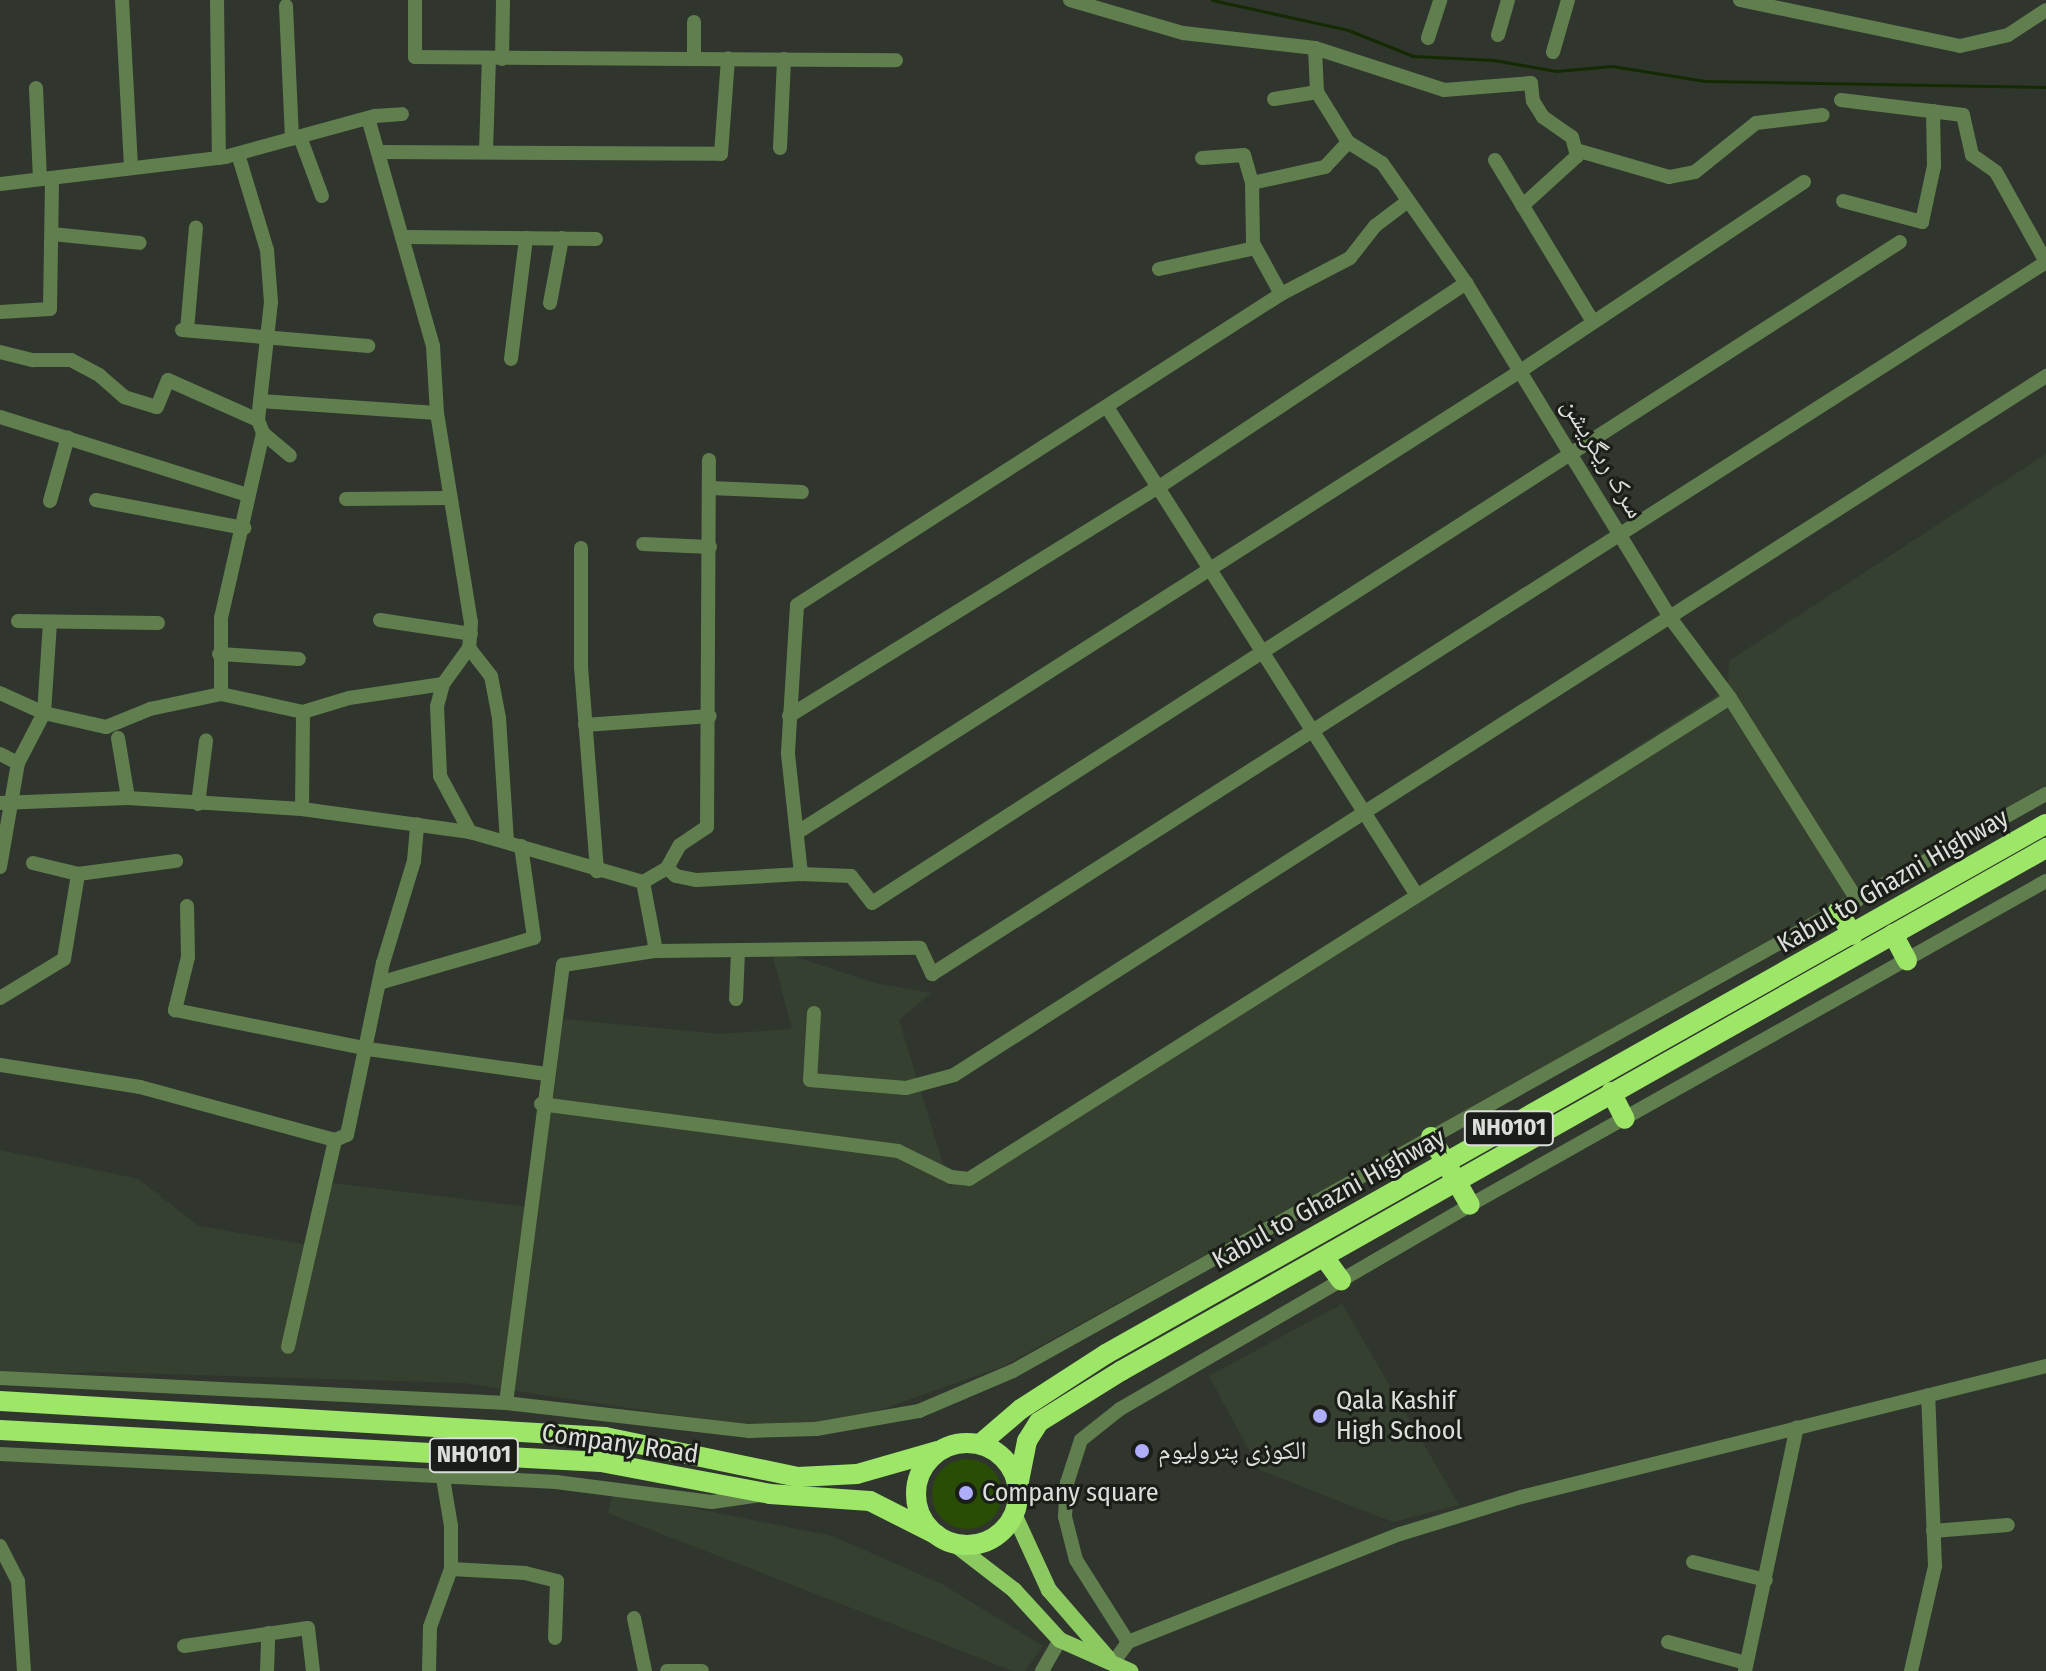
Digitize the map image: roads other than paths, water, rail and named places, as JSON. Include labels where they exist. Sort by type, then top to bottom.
[{"type":"highway","name":"Kabul to Ghazni Highway","points":[[980,1444],[1021,1409],[1106,1354],[1450,1172],[1611,1092],[1832,957],[1853,935],[2046,824]]},
{"type":"highway","name":"Kabul to Ghazni Highway","points":[[1018,1486],[1027,1441],[1039,1422],[1324,1257],[1450,1172],[1832,957],[1893,934],[2046,848]]},
{"type":"highway","points":[[1838,911],[1853,935]]},
{"type":"highway","points":[[1893,934],[1907,960]]},
{"type":"highway","points":[[1611,1092],[1625,1119]]},
{"type":"highway","points":[[1431,1137],[1470,1205]]},
{"type":"highway","points":[[1324,1257],[1341,1280]]},
{"type":"highway","name":"Company Road","points":[[0,1401],[591,1436],[798,1477],[857,1474],[938,1451]]},
{"type":"highway","name":"Company Road","points":[[0,1430],[601,1462],[770,1494],[870,1501],[945,1539]]},
{"type":"highway","points":[[980,1444],[1005,1460],[1018,1486]]},
{"type":"highway","name":"NH0101","points":[[938,1451],[952,1445],[980,1444]]},
{"type":"highway","points":[[938,1451],[922,1469],[915,1493],[921,1517],[945,1539],[984,1542],[1002,1531],[1014,1514]]},
{"type":"highway","name":"NH0101","points":[[1014,1514],[1018,1486]]},
{"type":"main road","points":[[1014,1514],[1049,1590],[1117,1667]]},
{"type":"main road","points":[[945,1539],[1014,1590],[1060,1640],[1130,1671]]},
{"type":"street","points":[[122,0],[131,168]]},
{"type":"street","points":[[217,0],[219,158]]},
{"type":"street","points":[[415,0],[415,57],[896,60]]},
{"type":"street","points":[[486,152],[503,0]]},
{"type":"street","points":[[1070,0],[1183,33],[1315,48],[1444,90],[1531,83],[1533,101],[1543,117],[1572,137],[1576,150],[1575,164],[1522,206]]},
{"type":"street","points":[[1428,38],[1440,0]]},
{"type":"street","points":[[1498,35],[1508,0]]},
{"type":"street","points":[[1553,52],[1568,0]]},
{"type":"street","points":[[1740,0],[1812,7],[1960,46],[2008,35],[2046,10]]},
{"type":"street","points":[[286,6],[296,138],[322,196]]},
{"type":"street","points":[[694,22],[694,58]]},
{"type":"street","name":"سرک ریگریشن","points":[[1315,48],[1317,92],[1348,142],[1382,163],[1466,283],[1572,451],[1671,619],[1730,698],[1857,900]]},
{"type":"street","points":[[378,152],[721,154],[728,58]]},
{"type":"street","points":[[780,148],[784,59]]},
{"type":"street","points":[[0,312],[50,309],[52,234],[36,88]]},
{"type":"street","points":[[1274,99],[1317,92]]},
{"type":"street","points":[[506,1403],[541,1104],[563,965],[656,951],[920,948],[932,974],[2046,262],[1996,172],[1972,155],[1963,115],[1841,100]]},
{"type":"street","points":[[1843,201],[1922,222],[1934,166],[1933,111]]},
{"type":"street","points":[[0,184],[219,158],[368,118],[402,114]]},
{"type":"street","points":[[1576,150],[1669,177],[1695,172],[1756,123],[1823,115]]},
{"type":"street","points":[[368,118],[405,237],[433,346],[437,413],[470,641],[491,676],[514,844],[534,938],[379,983]]},
{"type":"street","points":[[1252,183],[1325,167],[1348,142]]},
{"type":"street","points":[[221,694],[221,618],[244,528],[261,427],[260,401],[271,302],[267,250],[238,154]]},
{"type":"street","points":[[1202,158],[1244,155],[1252,183],[1255,248],[1281,294]]},
{"type":"street","points":[[1495,160],[1593,322]]},
{"type":"street","points":[[798,832],[1210,566],[1522,370],[1804,182]]},
{"type":"street","points":[[801,874],[788,754],[797,605],[1281,294],[1350,258],[1375,226],[1408,201]]},
{"type":"street","points":[[196,227],[185,330],[368,346]]},
{"type":"street","points":[[52,234],[140,243]]},
{"type":"street","points":[[405,237],[596,239]]},
{"type":"street","points":[[511,359],[526,238]]},
{"type":"street","points":[[550,303],[562,238]]},
{"type":"street","points":[[667,868],[676,876],[697,880],[801,874],[851,876],[872,903],[1900,242]]},
{"type":"street","points":[[1159,269],[1255,248]]},
{"type":"street","points":[[789,716],[1159,487],[1466,283]]},
{"type":"street","points":[[0,352],[33,360],[71,360],[99,375],[124,397],[157,407],[168,380],[261,427],[290,456]]},
{"type":"street","points":[[814,1013],[810,1080],[906,1088],[954,1075],[1671,619],[2046,376]]},
{"type":"street","points":[[260,401],[437,413]]},
{"type":"street","points":[[1107,407],[1416,894]]},
{"type":"street","points":[[0,417],[248,495]]},
{"type":"street","points":[[50,501],[68,437]]},
{"type":"street","points":[[6,801],[128,798],[302,809],[470,832],[643,882],[667,868],[680,845],[707,827],[709,460]]},
{"type":"street","points":[[710,488],[802,492]]},
{"type":"street","points":[[346,499],[448,498]]},
{"type":"street","points":[[96,500],[244,528]]},
{"type":"street","points":[[643,544],[710,547]]},
{"type":"street","points":[[581,548],[585,725],[597,871]]},
{"type":"street","points":[[380,620],[470,641]]},
{"type":"street","points":[[18,621],[158,623]]},
{"type":"street","points":[[0,867],[6,801],[18,763],[44,713],[50,622]]},
{"type":"street","points":[[470,641],[443,684],[437,706],[440,776],[470,832]]},
{"type":"street","points":[[219,654],[299,659]]},
{"type":"street","points":[[0,693],[44,713],[106,727],[150,709],[221,694],[303,712],[349,698],[443,684]]},
{"type":"street","points":[[541,1104],[898,1151],[951,1177],[969,1179],[1730,698]]},
{"type":"street","points":[[302,809],[303,712]]},
{"type":"street","points":[[585,725],[710,716]]},
{"type":"street","points":[[118,738],[128,798]]},
{"type":"street","points":[[198,804],[206,741]]},
{"type":"street","points":[[0,754],[18,763]]},
{"type":"street","points":[[0,1378],[506,1403],[749,1431],[816,1429],[919,1411],[1013,1371],[2046,794]]},
{"type":"street","points":[[0,1065],[140,1087],[335,1140],[347,1135],[368,1049],[379,983],[414,861],[417,824]]},
{"type":"street","points":[[33,863],[78,874],[176,861]]},
{"type":"street","points":[[0,998],[64,959],[78,874]]},
{"type":"street","points":[[1128,1642],[1076,1560],[1065,1517],[1067,1483],[1081,1440],[1120,1409],[1470,1205],[2046,881]]},
{"type":"street","points":[[643,882],[656,951]]},
{"type":"street","points":[[187,906],[188,957],[175,1010],[368,1049],[546,1074]]},
{"type":"street","points":[[736,999],[738,952]]},
{"type":"street","points":[[288,1347],[335,1140]]},
{"type":"street","points":[[1117,1667],[1128,1642],[1400,1534],[1521,1497],[2046,1366]]},
{"type":"street","points":[[1911,1671],[1935,1566],[1928,1395]]},
{"type":"street","points":[[1668,1642],[1746,1667],[1797,1427]]},
{"type":"street","points":[[0,1454],[556,1482],[712,1502],[770,1494]]},
{"type":"street","points":[[429,1671],[430,1627],[451,1569],[451,1526],[443,1478]]},
{"type":"street","points":[[1933,1531],[2008,1525]]},
{"type":"street","points":[[0,1546],[18,1581],[24,1671]]},
{"type":"street","points":[[1693,1562],[1766,1580]]},
{"type":"street","points":[[451,1569],[525,1573],[557,1581],[555,1638]]},
{"type":"street","points":[[634,1618],[645,1671]]},
{"type":"street","points":[[184,1646],[311,1630],[313,1671]]},
{"type":"street","points":[[267,1671],[268,1633]]},
{"type":"street","points":[[1042,1671],[1060,1640]]},
{"type":"street","points":[[667,1671],[702,1671]]},
{"type":"waterway","points":[[1212,0],[1348,30],[1413,56],[1494,60],[1556,71],[1612,66],[1705,81],[2046,87]]},
{"type":"place","name":"Qala Kashif High School","points":[[1320,1416]]},
{"type":"place","name":"الکوزی پترولیوم","points":[[1142,1451]]},
{"type":"place","name":"Company square","points":[[966,1493]]}]
